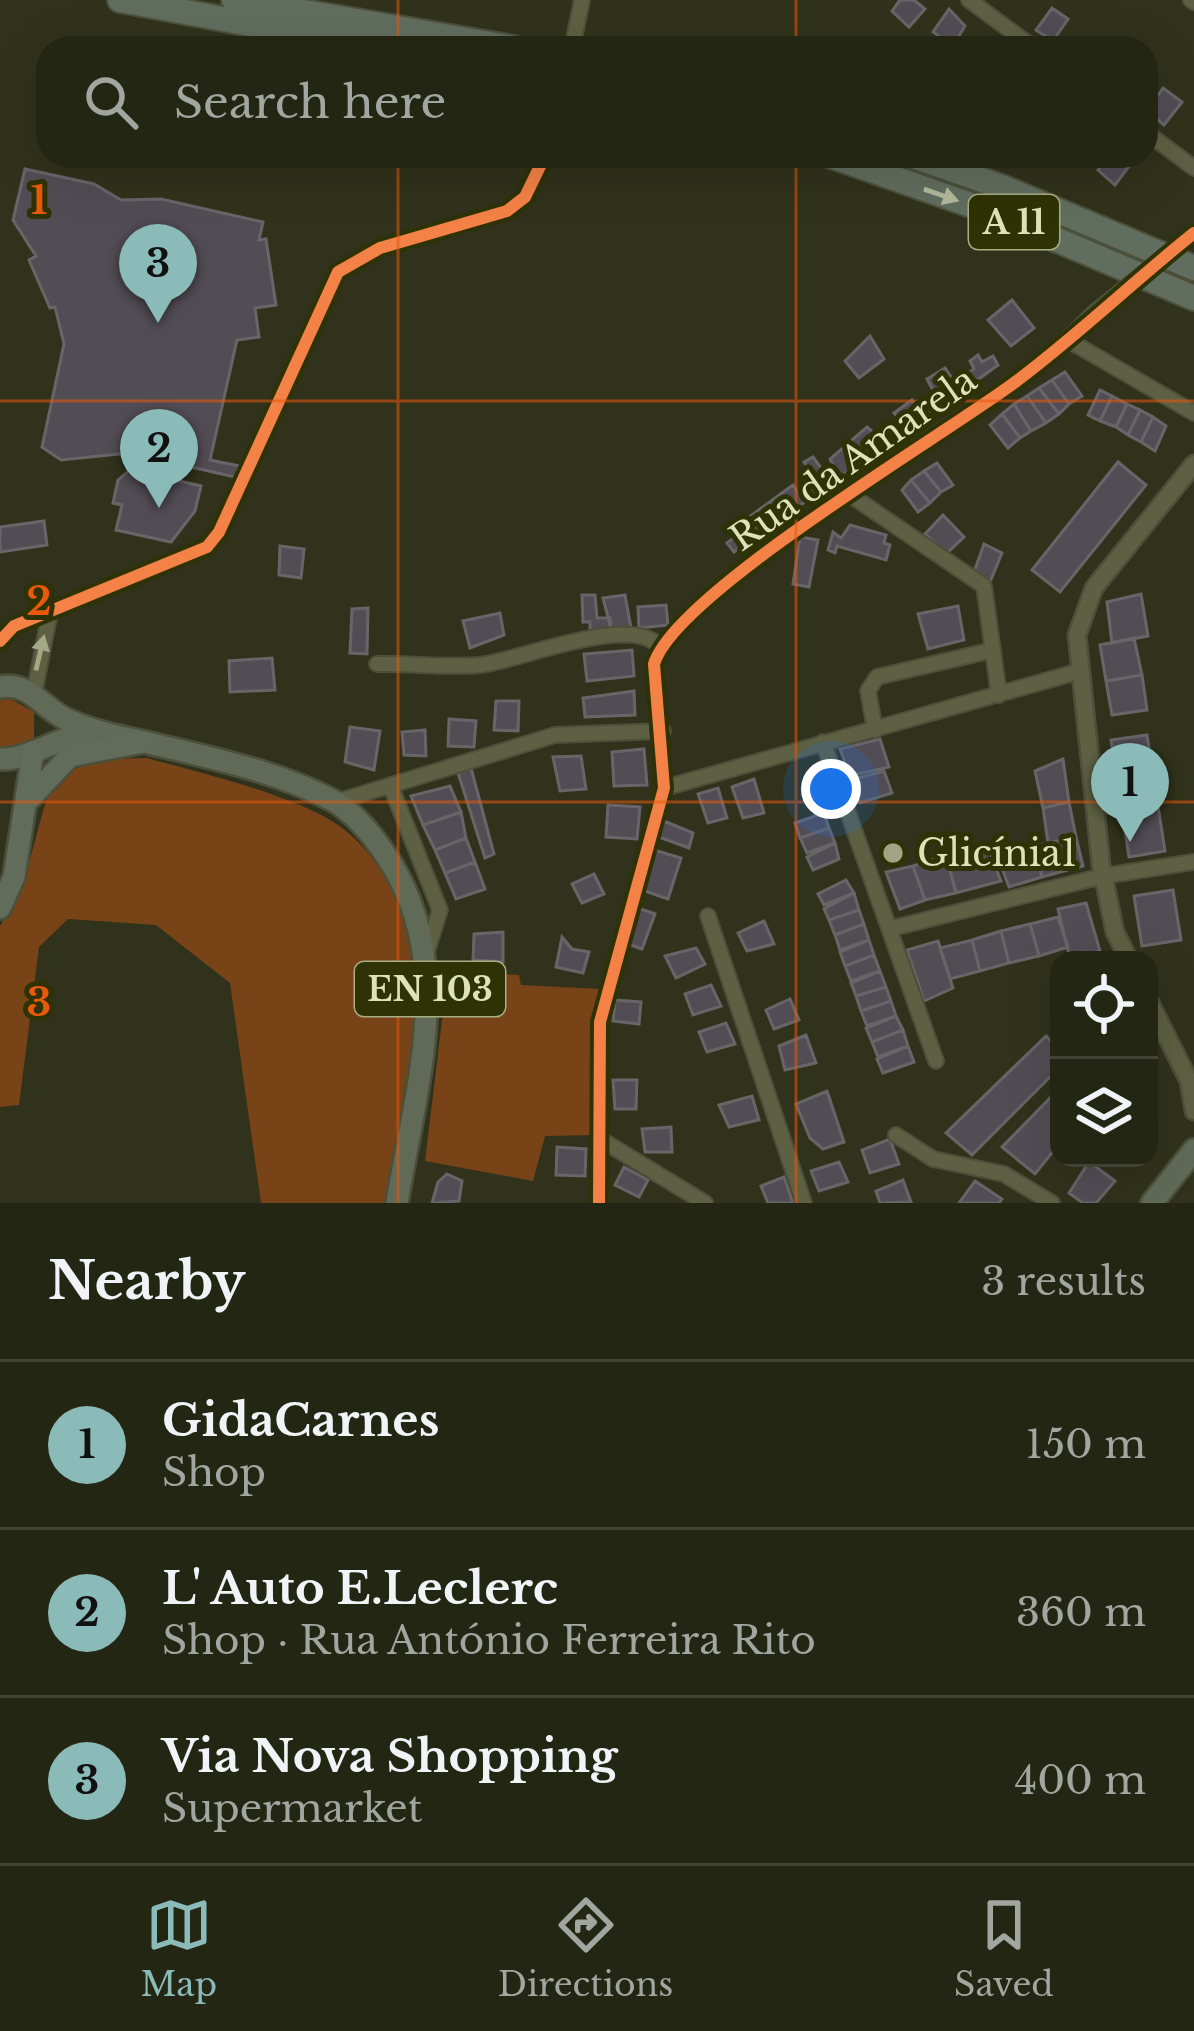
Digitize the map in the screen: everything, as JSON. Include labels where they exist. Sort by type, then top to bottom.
[{"type":"highway","points":[[120,0],[315,36]]},
{"type":"highway","points":[[234,0],[409,28]]},
{"type":"highway","points":[[276,0],[451,36]]},
{"type":"highway","name":"A 11","points":[[865,168],[991,212],[1194,298]]},
{"type":"highway","name":"A 11","points":[[947,168],[1194,268]]},
{"type":"highway","points":[[29,799],[70,756],[143,742]]},
{"type":"highway","points":[[0,908],[14,877],[36,748]]},
{"type":"main road","name":"EN 103","points":[[0,687],[22,687],[97,731],[229,764],[336,802],[375,839],[402,878],[427,951],[426,1024],[397,1203]]},
{"type":"main road","points":[[0,759],[36,748],[46,732],[38,700]]},
{"type":"main road","name":"EN 103","points":[[36,748],[97,731]]},
{"type":"main road","points":[[1152,1203],[1194,1150]]},
{"type":"street","points":[[575,36],[582,0]]},
{"type":"street","points":[[969,0],[1018,36]]},
{"type":"street","points":[[1158,141],[1194,168]]},
{"type":"street","points":[[0,640],[14,626],[207,548],[219,532],[338,272],[380,248],[507,211],[525,197],[539,168]]},
{"type":"street","name":"Rua da Amarela","points":[[659,646],[718,590],[1068,340],[1095,312],[1194,233]]},
{"type":"street","points":[[1068,340],[1194,413]]},
{"type":"street","points":[[1124,951],[1115,932],[1103,876],[1077,672],[1077,635],[1094,588],[1194,464]]},
{"type":"street","points":[[849,494],[984,586],[999,695]]},
{"type":"street","points":[[38,700],[50,612]]},
{"type":"street","points":[[377,664],[471,666],[578,640],[639,636],[659,646],[654,664],[664,788],[618,939],[600,1022],[598,1203]]},
{"type":"street","points":[[875,730],[868,691],[877,677],[993,650]]},
{"type":"street","points":[[664,788],[1077,672]]},
{"type":"street","points":[[336,802],[555,735],[663,731]]},
{"type":"street","points":[[823,742],[936,1061]]},
{"type":"street","points":[[391,787],[440,910],[427,951]]},
{"type":"street","points":[[889,929],[1103,876],[1194,862]]},
{"type":"street","points":[[708,916],[804,1203]]},
{"type":"street","points":[[1158,1019],[1191,1083],[1194,1111]]},
{"type":"street","points":[[896,1135],[933,1160],[1004,1174],[1052,1203]]},
{"type":"street","points":[[600,1139],[705,1203]]},
{"type":"street","points":[[1018,1203],[1029,1188]]},
{"type":"shaded area","points":[[9,698],[34,712],[34,741],[0,754],[0,700]]},
{"type":"shaded area","points":[[147,758],[246,786],[319,814],[356,840],[386,878],[408,923],[421,993],[413,1072],[390,1203],[261,1203],[230,983],[156,925],[68,919],[39,947],[19,1105],[0,1107],[0,926],[21,892],[48,793],[71,770],[106,759]]},
{"type":"shaded area","points":[[448,971],[519,975],[521,985],[602,989],[597,1135],[545,1136],[533,1181],[425,1161]]},
{"type":"building","points":[[900,0],[914,0],[925,9],[909,27],[892,11]]},
{"type":"building","points":[[1052,8],[1068,19],[1056,36],[1036,30]]},
{"type":"building","points":[[949,9],[965,26],[959,36],[933,32]]},
{"type":"building","points":[[1163,88],[1182,102],[1164,125],[1158,120],[1158,95]]},
{"type":"building","points":[[1100,168],[1128,168],[1115,185]]},
{"type":"building","points":[[25,169],[94,184],[121,200],[161,199],[263,222],[259,240],[266,239],[276,305],[255,308],[259,337],[237,340],[210,460],[240,466],[235,477],[129,453],[61,460],[42,447],[64,344],[55,307],[50,308],[29,260],[36,256],[13,220]]},
{"type":"building","points":[[1012,300],[1034,328],[1011,346],[988,320]]},
{"type":"building","points":[[870,336],[884,359],[859,378],[845,361]]},
{"type":"building","points":[[978,355],[982,362],[993,356],[998,365],[908,430],[894,413],[912,400],[916,406],[935,394],[927,379],[945,368],[954,381],[974,369],[970,361]]},
{"type":"building","points":[[1065,372],[1082,396],[1069,404],[1052,380]]},
{"type":"building","points":[[1052,380],[1069,404],[1059,414],[1039,388]]},
{"type":"building","points":[[1039,388],[1059,414],[1046,423],[1027,396]]},
{"type":"building","points":[[1100,390],[1112,396],[1100,421],[1088,415]]},
{"type":"building","points":[[1027,396],[1046,423],[1031,431],[1014,404]]},
{"type":"building","points":[[1112,396],[1127,404],[1116,427],[1100,421]]},
{"type":"building","points":[[1014,404],[1031,431],[1020,438],[1002,414]]},
{"type":"building","points":[[1127,404],[1140,410],[1128,435],[1116,427]]},
{"type":"building","points":[[1140,410],[1153,417],[1141,442],[1128,435]]},
{"type":"building","points":[[1002,414],[1020,438],[1008,448],[990,425]]},
{"type":"building","points":[[1153,417],[1166,426],[1155,451],[1141,442]]},
{"type":"building","points":[[867,427],[879,437],[888,429],[894,439],[734,552],[727,543],[739,534],[734,528],[793,485],[799,494],[816,480],[804,462],[813,457],[824,472],[833,465],[830,459]]},
{"type":"building","points":[[1118,462],[1146,485],[1060,592],[1032,570]]},
{"type":"building","points":[[937,463],[953,485],[941,492],[924,471]]},
{"type":"building","points":[[130,470],[201,486],[195,511],[171,542],[116,530],[122,505],[113,503],[118,480]]},
{"type":"building","points":[[924,471],[941,492],[930,503],[911,480]]},
{"type":"building","points":[[911,480],[930,503],[918,512],[902,490]]},
{"type":"building","points":[[943,515],[964,537],[946,554],[925,534]]},
{"type":"building","points":[[44,521],[47,545],[0,552],[0,527]]},
{"type":"building","points":[[850,525],[886,535],[884,543],[890,545],[886,560],[837,546],[835,553],[828,550],[833,532],[841,538]]},
{"type":"building","points":[[800,537],[818,540],[809,587],[793,584]]},
{"type":"building","points":[[984,544],[1002,553],[990,582],[973,575]]},
{"type":"building","points":[[280,546],[304,549],[301,578],[279,575]]},
{"type":"building","points":[[1141,594],[1148,636],[1112,643],[1107,602]]},
{"type":"building","points":[[582,595],[595,595],[597,618],[610,618],[611,629],[590,631],[590,622],[583,622]]},
{"type":"building","points":[[625,595],[631,628],[611,629],[603,598]]},
{"type":"building","points":[[666,605],[668,625],[639,628],[638,607]]},
{"type":"building","points":[[958,606],[964,640],[928,649],[918,614]]},
{"type":"building","points":[[368,608],[367,654],[350,653],[352,609]]},
{"type":"building","points":[[500,613],[504,635],[470,648],[463,621]]},
{"type":"building","points":[[1134,638],[1142,675],[1106,681],[1100,645]]},
{"type":"building","points":[[632,650],[634,676],[587,681],[584,654]]},
{"type":"building","points":[[272,658],[275,690],[230,692],[229,661]]},
{"type":"building","points":[[1142,675],[1147,710],[1112,715],[1106,681]]},
{"type":"building","points":[[634,691],[635,715],[585,717],[583,698]]},
{"type":"building","points":[[496,701],[519,701],[518,731],[494,730]]},
{"type":"building","points":[[449,719],[476,721],[474,747],[448,746]]},
{"type":"building","points":[[350,727],[380,731],[374,770],[345,762]]},
{"type":"building","points":[[425,730],[426,756],[404,755],[402,732]]},
{"type":"building","points":[[1147,735],[1165,851],[1129,857],[1111,740]]},
{"type":"building","points":[[880,739],[889,767],[850,776],[840,749]]},
{"type":"building","points":[[644,749],[647,785],[614,786],[612,752]]},
{"type":"building","points":[[581,756],[586,789],[560,791],[553,757]]},
{"type":"building","points":[[1063,759],[1069,802],[1043,808],[1035,771]]},
{"type":"building","points":[[471,768],[494,854],[485,858],[458,773]]},
{"type":"building","points":[[884,771],[892,793],[860,803],[850,780]]},
{"type":"building","points":[[754,779],[764,813],[743,818],[732,787]]},
{"type":"building","points":[[450,786],[461,812],[423,825],[411,796]]},
{"type":"building","points":[[718,788],[727,818],[708,823],[698,794]]},
{"type":"building","points":[[1069,802],[1076,837],[1048,843],[1043,808]]},
{"type":"building","points":[[608,805],[640,807],[637,839],[606,837]]},
{"type":"building","points":[[461,812],[466,838],[435,850],[423,825]]},
{"type":"building","points":[[824,813],[829,828],[800,838],[795,823]]},
{"type":"building","points":[[664,821],[693,833],[689,848],[659,837]]},
{"type":"building","points":[[829,828],[835,843],[807,853],[800,838]]},
{"type":"building","points":[[1076,837],[1083,866],[1042,877],[1034,846]]},
{"type":"building","points":[[466,838],[475,862],[445,873],[435,850]]},
{"type":"building","points":[[835,843],[839,859],[813,870],[807,857]]},
{"type":"building","points":[[1034,846],[1042,877],[1009,887],[997,855]]},
{"type":"building","points":[[654,850],[681,858],[668,899],[642,890]]},
{"type":"building","points":[[989,851],[1001,881],[956,893],[946,855]]},
{"type":"building","points":[[946,855],[956,893],[925,900],[913,866]]},
{"type":"building","points":[[475,862],[485,889],[456,899],[445,873]]},
{"type":"building","points":[[913,866],[925,900],[900,909],[886,872]]},
{"type":"building","points":[[594,874],[604,894],[582,903],[572,884]]},
{"type":"building","points":[[846,880],[854,893],[824,905],[818,894]]},
{"type":"building","points":[[1173,890],[1181,940],[1142,946],[1134,896]]},
{"type":"building","points":[[854,893],[859,910],[829,920],[824,909]]},
{"type":"building","points":[[1086,903],[1100,951],[1068,951],[1058,909]]},
{"type":"building","points":[[638,908],[655,914],[642,949],[628,944]]},
{"type":"building","points":[[859,910],[864,924],[835,935],[829,920]]},
{"type":"building","points":[[1058,917],[1068,947],[1039,956],[1030,924]]},
{"type":"building","points":[[764,921],[774,944],[747,951],[738,933]]},
{"type":"building","points":[[864,924],[869,940],[840,950],[835,935]]},
{"type":"building","points":[[1030,924],[1039,956],[1009,963],[1001,931]]},
{"type":"building","points":[[1001,931],[1009,963],[980,971],[972,940]]},
{"type":"building","points":[[503,932],[503,962],[473,960],[474,934]]},
{"type":"building","points":[[562,937],[572,949],[589,952],[583,973],[556,967]]},
{"type":"building","points":[[869,940],[874,955],[845,966],[840,952]]},
{"type":"building","points":[[972,940],[980,971],[950,979],[940,948]]},
{"type":"building","points":[[938,941],[953,988],[924,1001],[907,950]]},
{"type":"building","points":[[696,948],[705,964],[676,978],[665,956]]},
{"type":"building","points":[[874,955],[880,971],[851,981],[845,966]]},
{"type":"building","points":[[880,971],[886,987],[856,996],[851,983]]},
{"type":"building","points":[[711,985],[721,1006],[693,1015],[685,994]]},
{"type":"building","points":[[886,987],[891,1001],[861,1011],[856,996]]},
{"type":"building","points":[[790,999],[799,1020],[774,1029],[766,1010]]},
{"type":"building","points":[[615,1000],[641,1002],[639,1024],[613,1021]]},
{"type":"building","points":[[891,1001],[896,1016],[867,1026],[861,1011]]},
{"type":"building","points":[[896,1016],[903,1030],[872,1042],[866,1028]]},
{"type":"building","points":[[726,1023],[735,1044],[707,1052],[699,1032]]},
{"type":"building","points":[[903,1030],[908,1046],[878,1057],[872,1042]]},
{"type":"building","points":[[806,1035],[816,1063],[785,1070],[779,1046]]},
{"type":"building","points":[[1046,1036],[1050,1040],[1050,1077],[972,1155],[946,1133]]},
{"type":"building","points":[[908,1046],[914,1062],[883,1073],[877,1059]]},
{"type":"building","points":[[613,1080],[637,1080],[636,1109],[615,1109]]},
{"type":"building","points":[[827,1091],[844,1142],[823,1149],[810,1138],[796,1104]]},
{"type":"building","points":[[752,1096],[759,1120],[729,1127],[719,1105]]},
{"type":"building","points":[[1050,1098],[1050,1155],[1035,1174],[1002,1147]]},
{"type":"building","points":[[671,1127],[672,1152],[645,1152],[642,1129]]},
{"type":"building","points":[[890,1139],[899,1164],[870,1173],[862,1150]]},
{"type":"building","points":[[557,1147],[586,1149],[585,1176],[556,1175]]},
{"type":"building","points":[[839,1162],[848,1182],[819,1191],[811,1171]]},
{"type":"building","points":[[624,1167],[648,1180],[639,1197],[615,1185]]},
{"type":"building","points":[[1086,1167],[1096,1167],[1115,1181],[1096,1203],[1083,1203],[1069,1193]]},
{"type":"building","points":[[447,1174],[462,1181],[459,1201],[432,1203],[438,1182]]},
{"type":"building","points":[[784,1177],[793,1203],[768,1203],[761,1186]]},
{"type":"building","points":[[903,1180],[911,1202],[880,1203],[876,1191]]},
{"type":"building","points":[[975,1181],[1002,1199],[999,1203],[959,1203]]},
{"type":"cycle path","points":[[0,641],[14,626],[207,547],[219,532],[338,272],[380,248],[507,211],[525,197],[539,168]]},
{"type":"cycle path","points":[[599,1203],[600,1022],[664,788],[654,664],[673,634],[760,557],[1018,380],[1194,233]]},
{"type":"place","name":"Via Nova Shopping","points":[[158,323]]},
{"type":"place","name":"L' Auto E.Leclerc","points":[[159,508]]},
{"type":"place","name":"GidaCarnes","points":[[1130,842]]},
{"type":"place","name":"Glicínia1","points":[[893,853]]}]
